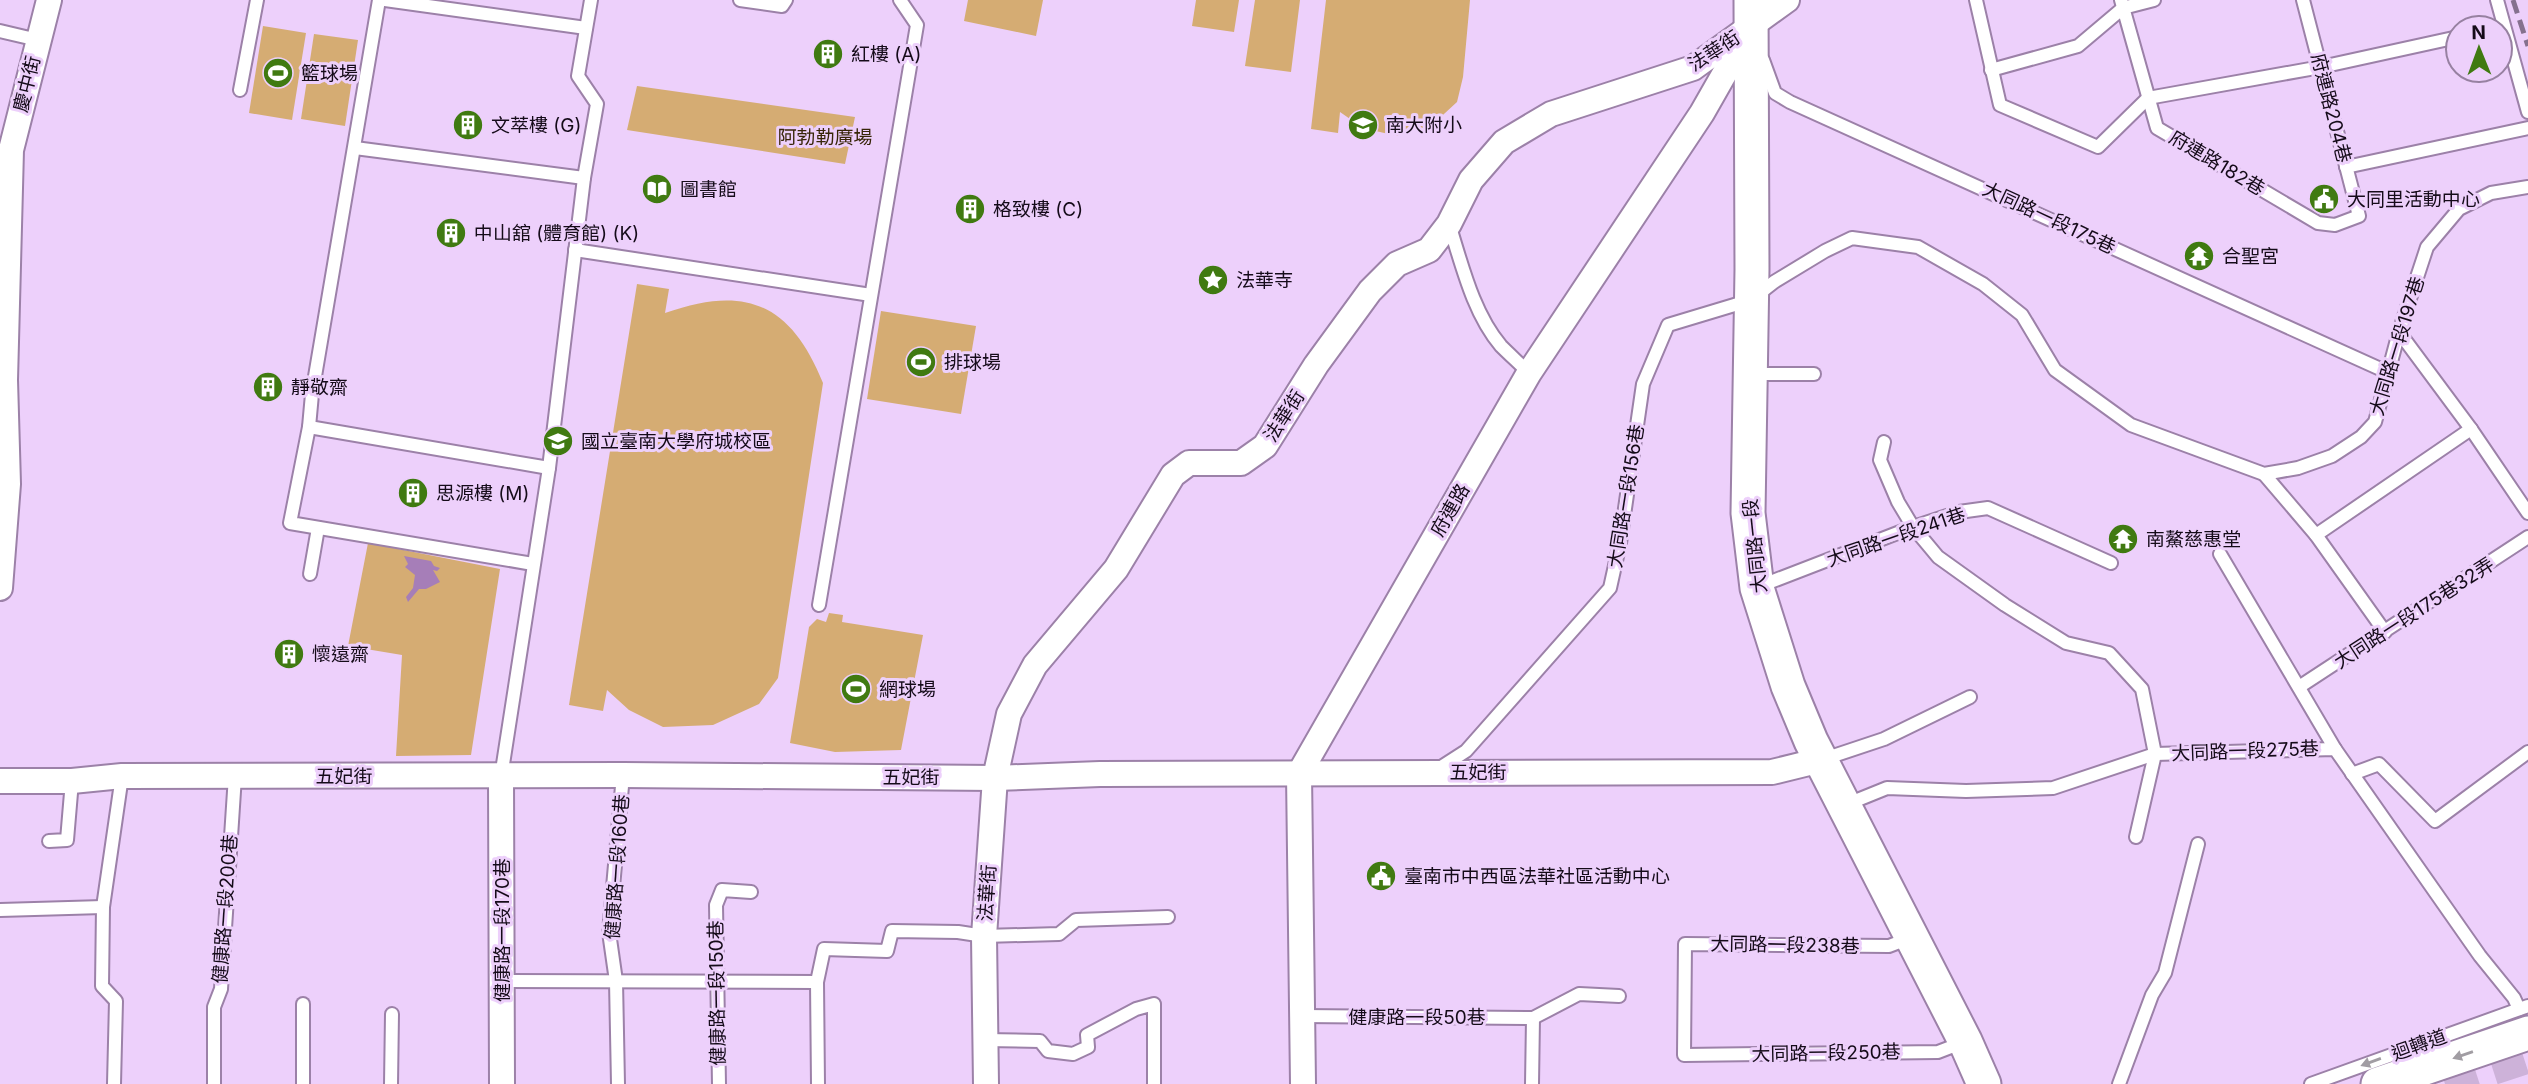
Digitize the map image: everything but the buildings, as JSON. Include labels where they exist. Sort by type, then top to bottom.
[{"type":"street","name":"慶中街","points":[[0,588],[4,483],[2,379],[6,148],[49,0]]},
{"type":"street","name":"府連路","points":[[1299,774],[1529,373],[1702,113],[1745,9],[1787,0]]},
{"type":"street","name":"法華街","points":[[986,1084],[984,936],[995,778],[1009,714],[1035,665],[1116,569],[1173,475],[1189,463],[1241,463],[1265,446],[1316,366],[1370,291],[1397,264],[1429,250],[1449,224],[1471,180],[1504,142],[1551,114],[1693,68],[1745,9]]},
{"type":"street","name":"大同路一段","points":[[1745,9],[1751,300],[1748,513],[1757,588],[1788,686],[1821,760],[1965,1041],[1984,1084]]},
{"type":"street","name":"五妃街","points":[[0,780],[72,781],[122,776],[623,775],[995,778],[1100,774],[1772,772],[1821,760]]},
{"type":"street","points":[[1299,774],[1303,1084]]},
{"type":"street","name":"健康路一段170巷","points":[[502,777],[502,1084]]},
{"type":"street","points":[[2378,1084],[2525,1016]]},
{"type":"lane","points":[[240,90],[257,0]]},
{"type":"lane","points":[[379,0],[312,394],[309,427],[290,523],[533,565]]},
{"type":"lane","points":[[385,0],[586,28]]},
{"type":"lane","points":[[502,777],[549,468],[584,178],[597,104],[578,76],[591,0]]},
{"type":"lane","points":[[740,0],[782,6],[786,0]]},
{"type":"lane","points":[[819,605],[917,25],[900,0]]},
{"type":"lane","points":[[1976,0],[2000,105],[2098,147],[2148,98],[2321,67],[2444,40]]},
{"type":"lane","points":[[1992,70],[2078,46],[2122,4],[2154,0]]},
{"type":"lane","name":"府連路204巷","points":[[2302,0],[2359,216]]},
{"type":"lane","name":"府連路182巷","points":[[2122,4],[2157,128],[2318,223],[2335,225],[2359,216]]},
{"type":"lane","name":"大同路一段175巷","points":[[1745,9],[1775,93],[1790,102],[2387,372]]},
{"type":"lane","points":[[0,31],[38,40]]},
{"type":"lane","points":[[2514,68],[2528,112]]},
{"type":"lane","points":[[2346,167],[2528,128]]},
{"type":"lane","points":[[355,148],[584,178]]},
{"type":"lane","name":"大同路一段197巷","points":[[1751,300],[1774,282],[1852,238],[1918,247],[1983,284],[2022,315],[2055,370],[2131,425],[2264,474],[2298,468],[2332,456],[2361,437],[2375,422],[2387,372],[2427,247],[2459,209],[2491,193],[2528,187]]},
{"type":"lane","points":[[1449,224],[1484,321],[1500,345],[1529,373]]},
{"type":"lane","points":[[575,250],[871,295]]},
{"type":"lane","name":"大同路一段156巷","points":[[1434,772],[1466,751],[1611,588],[1643,384],[1668,325],[1751,300]]},
{"type":"lane","points":[[2399,332],[2471,429],[2528,513]]},
{"type":"lane","points":[[1749,374],[1814,374]]},
{"type":"lane","points":[[309,427],[549,468]]},
{"type":"lane","points":[[2316,535],[2471,429]]},
{"type":"lane","points":[[1884,442],[1880,460],[1898,502],[1913,527],[1938,557],[2005,605],[2066,643],[2109,653],[2143,689],[2155,754],[2136,837]]},
{"type":"lane","points":[[2264,474],[2316,535],[2385,632]]},
{"type":"lane","name":"大同路一段241巷","points":[[1757,588],[1913,527],[1959,512],[1988,508],[2111,563]]},
{"type":"lane","points":[[310,574],[318,528]]},
{"type":"lane","name":"大同路一段175巷32弄","points":[[2300,687],[2528,537]]},
{"type":"lane","points":[[2220,554],[2335,749]]},
{"type":"lane","points":[[1821,760],[1884,739],[1970,696]]},
{"type":"lane","name":"大同路一段275巷","points":[[1844,805],[1887,788],[1966,791],[2053,788],[2155,754],[2335,749],[2525,1016]]},
{"type":"lane","points":[[2351,774],[2379,764],[2435,821],[2528,752]]},
{"type":"lane","name":"健康路一段160巷","points":[[618,1084],[616,981],[609,932],[623,775]]},
{"type":"lane","points":[[114,1084],[116,1001],[102,986],[103,907],[122,776]]},
{"type":"lane","name":"健康路一段200巷","points":[[214,1084],[215,1007],[221,989],[235,776]]},
{"type":"lane","points":[[49,841],[67,840],[72,781]]},
{"type":"lane","points":[[2119,1084],[2151,995],[2165,973],[2198,844]]},
{"type":"lane","name":"健康路一段150巷","points":[[719,1084],[716,905],[722,890],[751,892]]},
{"type":"lane","points":[[0,909],[103,907]]},
{"type":"lane","points":[[818,1084],[817,982],[824,949],[887,951],[892,931],[958,932],[984,936],[1059,934],[1076,920],[1168,917]]},
{"type":"lane","name":"大同路一段238巷","points":[[1684,1055],[1685,944],[1889,946],[1910,937]]},
{"type":"lane","points":[[502,981],[817,982]]},
{"type":"lane","name":"健康路一段50巷","points":[[1302,1016],[1533,1018],[1579,994],[1619,996]]},
{"type":"lane","points":[[303,1004],[303,1084]]},
{"type":"lane","points":[[984,1040],[1040,1041],[1048,1051],[1073,1054],[1088,1047],[1087,1035],[1136,1009],[1154,1004],[1154,1084]]},
{"type":"lane","points":[[391,1084],[392,1014]]},
{"type":"lane","name":"迴轉道","points":[[2311,1084],[2525,1016]]},
{"type":"lane","points":[[1532,1084],[1533,1018]]},
{"type":"lane","name":"大同路一段250巷","points":[[1684,1055],[1938,1052],[1965,1041]]},
{"type":"green space","points":[[968,0],[1043,0],[1036,36],[964,21]]},
{"type":"green space","points":[[1196,0],[1239,0],[1234,32],[1192,26]]},
{"type":"green space","points":[[1255,0],[1300,0],[1291,72],[1245,66]]},
{"type":"green space","points":[[1326,0],[1470,0],[1463,77],[1457,102],[1432,125],[1397,136],[1363,128],[1340,112],[1338,133],[1311,129]]},
{"type":"green space","name":"籃球場","points":[[263,26],[306,33],[292,120],[249,113]]},
{"type":"green space","name":"籃球場","points":[[314,34],[358,40],[345,126],[301,119]]},
{"type":"green space","name":"阿勃勒廣場","points":[[637,86],[855,117],[845,164],[627,130]]},
{"type":"green space","points":[[637,284],[669,289],[665,313],[694,304],[719,301],[742,302],[762,307],[780,318],[796,335],[823,383],[778,678],[759,704],[713,725],[663,727],[629,710],[607,690],[603,711],[569,705]]},
{"type":"green space","name":"排球場","points":[[881,311],[976,326],[961,414],[867,399]]},
{"type":"green space","points":[[368,543],[500,569],[471,755],[396,756],[402,655],[348,646]]},
{"type":"green space","name":"網球場","points":[[829,613],[843,615],[842,622],[923,635],[901,750],[835,752],[790,743],[809,627],[817,619],[826,622]]},
{"type":"shaded area","points":[[404,556],[431,561],[434,566],[440,568],[433,570],[440,582],[426,589],[419,589],[408,602],[406,597],[413,588],[415,575],[405,567],[408,564]]},
{"type":"tunnel","points":[[2445,1084],[2528,1057]]},
{"type":"railway","points":[[2513,0],[2528,46]]},
{"type":"place","name":"紅樓 (A)","points":[[828,54]]},
{"type":"place","name":"籃球場","points":[[278,73]]},
{"type":"place","name":"文萃樓 (G)","points":[[468,125]]},
{"type":"place","name":"南大附小","points":[[1363,125]]},
{"type":"place","name":"圖書館","points":[[657,189]]},
{"type":"place","name":"大同里活動中心","points":[[2324,199]]},
{"type":"place","name":"格致樓 (C)","points":[[970,209]]},
{"type":"place","name":"中山舘 (體育館) (K)","points":[[451,233]]},
{"type":"place","name":"合聖宮","points":[[2199,256]]},
{"type":"place","name":"法華寺","points":[[1213,280]]},
{"type":"place","name":"排球場","points":[[921,362]]},
{"type":"place","name":"靜敬齋","points":[[268,387]]},
{"type":"place","name":"國立臺南大學府城校區","points":[[558,441]]},
{"type":"place","name":"思源樓 (M)","points":[[413,493]]},
{"type":"place","name":"南鰲慈惠堂","points":[[2123,539]]},
{"type":"place","name":"懷遠齋","points":[[289,654]]},
{"type":"place","name":"網球場","points":[[856,689]]},
{"type":"place","name":"臺南市中西區法華社區活動中心","points":[[1381,876]]}]
